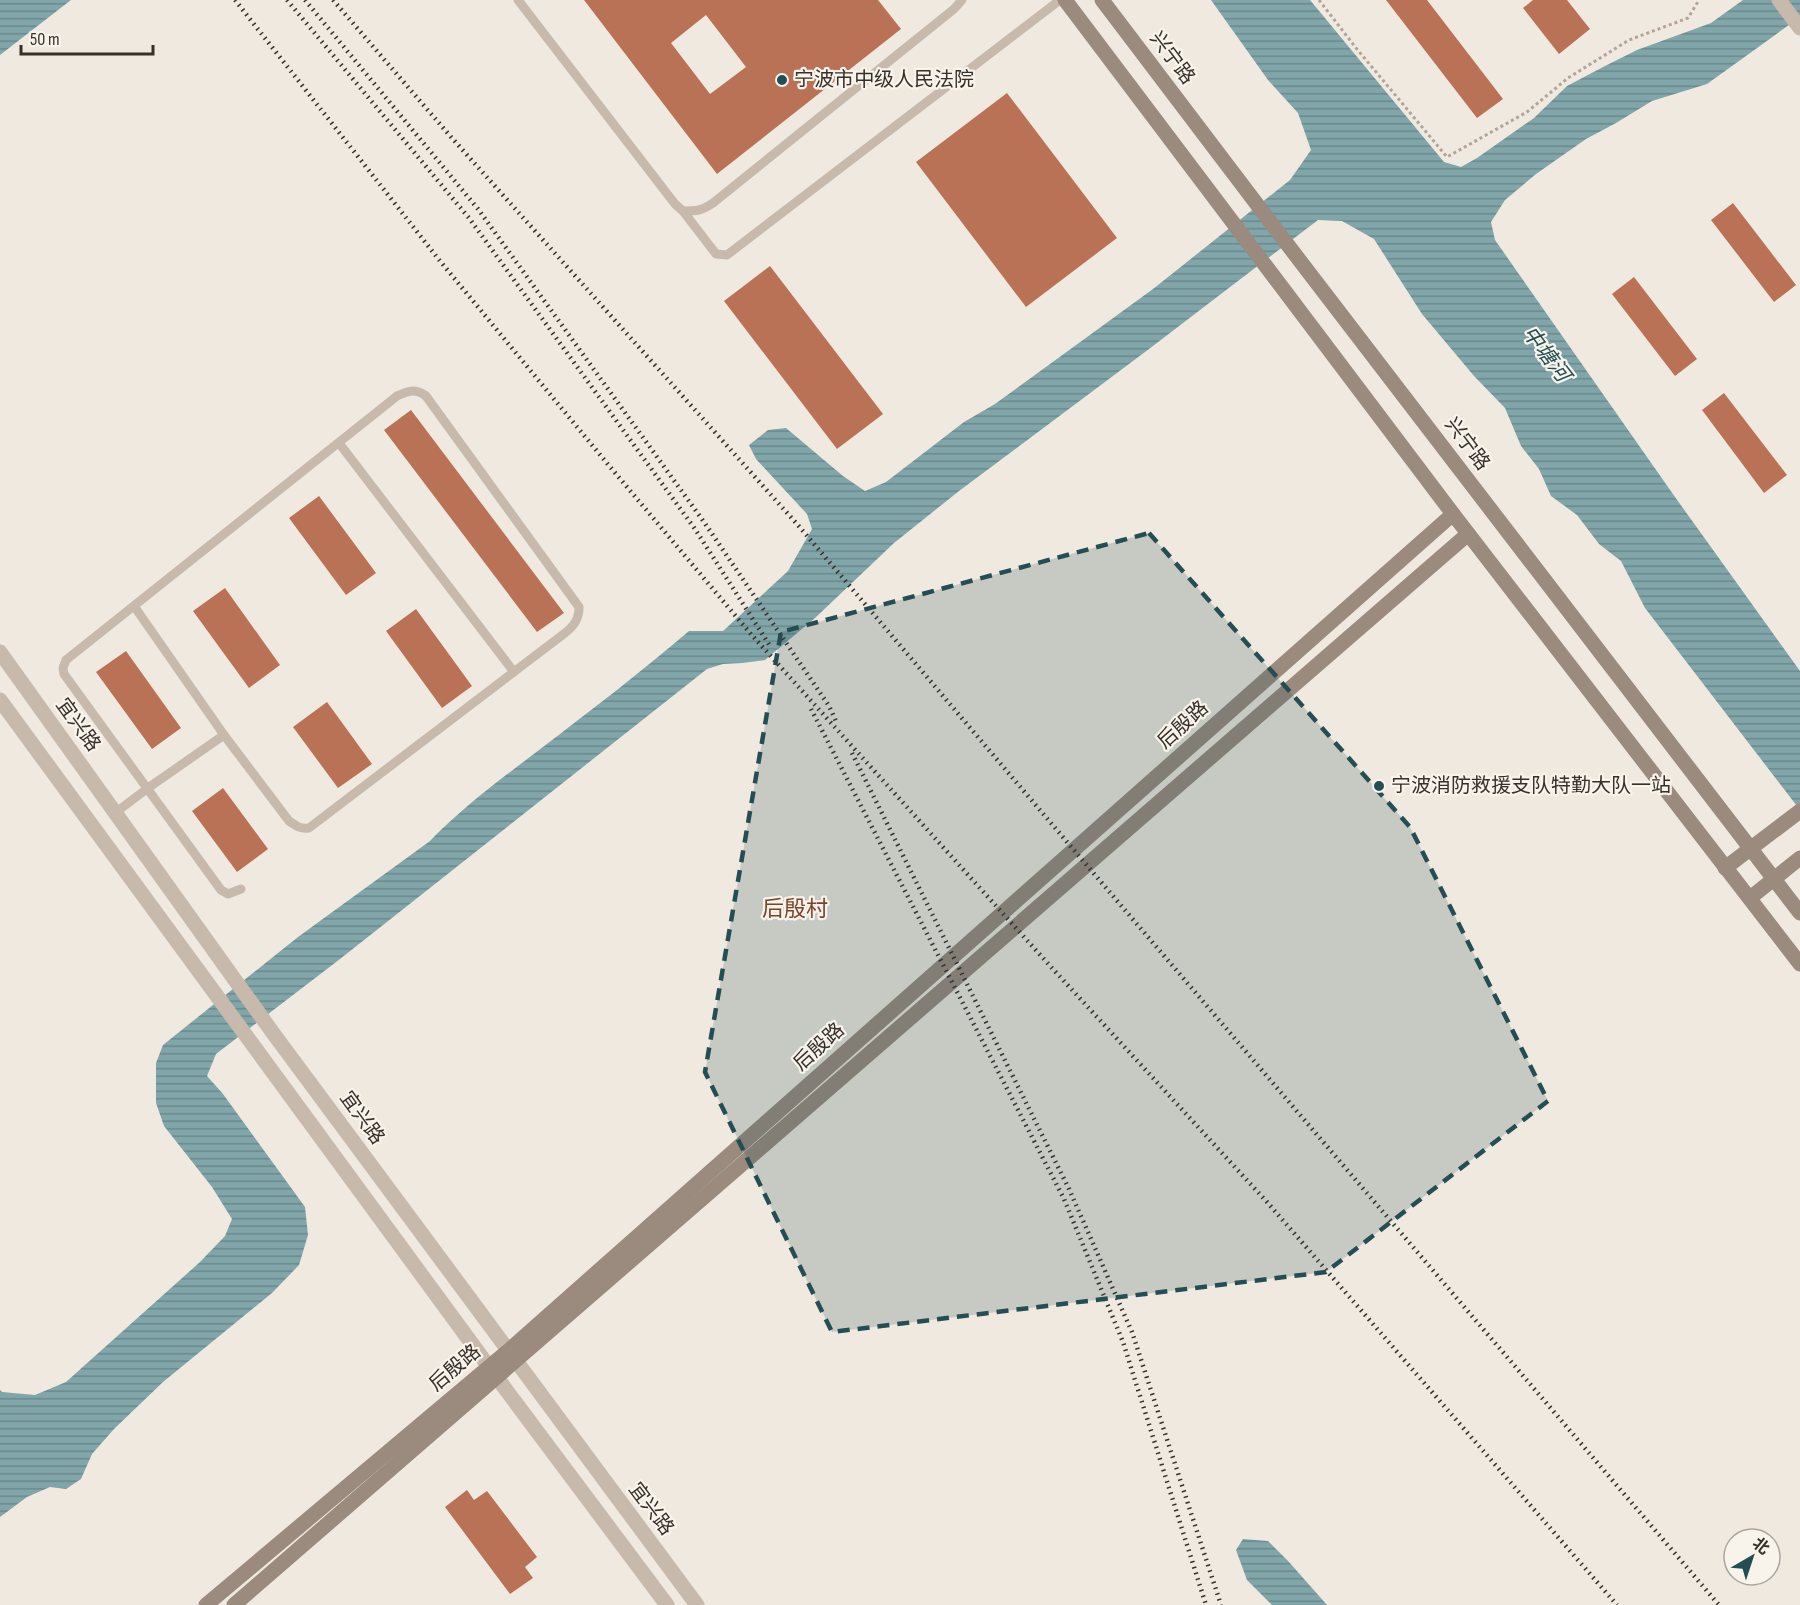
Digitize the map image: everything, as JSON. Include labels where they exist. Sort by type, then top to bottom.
[{"type":"main road","points":[[1065,0],[1468,534],[1800,964]]},
{"type":"main road","name":"兴宁路","points":[[1102,0],[1800,913]]},
{"type":"main road","name":"后殷路","points":[[512,1357],[1453,514]]},
{"type":"main road","name":"后殷路","points":[[234,1605],[417,1437],[1468,534]]},
{"type":"main road","points":[[1725,867],[1800,811]]},
{"type":"main road","points":[[1750,898],[1800,858]]},
{"type":"main road","name":"后殷路","points":[[206,1605],[417,1437]]},
{"type":"street","points":[[1779,0],[1800,28]]},
{"type":"street","name":"宜兴路","points":[[0,652],[273,1033],[697,1605]]},
{"type":"street","points":[[0,700],[493,1372],[667,1605]]},
{"type":"lane","points":[[518,0],[675,204],[716,254],[727,255],[1060,0]]},
{"type":"lane","points":[[682,211],[701,210],[712,203],[954,9],[962,0]]},
{"type":"lane","points":[[134,606],[224,735],[289,821],[303,829],[309,828],[574,626],[579,607],[426,396],[421,392],[411,390],[398,396],[66,660],[63,668],[64,674],[221,890],[228,894],[241,889]]},
{"type":"lane","points":[[339,443],[514,672]]},
{"type":"lane","points":[[115,813],[224,735]]},
{"type":"path","points":[[1319,0],[1447,157],[1527,112],[1568,78],[1629,40],[1688,18],[1700,0]]},
{"type":"highlighted area","points":[[1149,533],[1410,827],[1548,1101],[1326,1272],[832,1332],[705,1072],[781,632]]},
{"type":"water","points":[[0,0],[71,0],[0,55]]},
{"type":"water","name":"中塘河","points":[[1211,0],[1310,0],[1444,162],[1461,167],[1534,118],[1567,86],[1637,50],[1711,23],[1743,0],[1800,0],[1800,17],[1707,84],[1652,101],[1586,139],[1536,174],[1505,200],[1491,222],[1495,240],[1800,671],[1800,810],[1645,608],[1621,561],[1599,544],[1577,515],[1551,496],[1539,469],[1521,446],[1505,408],[1474,376],[1422,314],[1374,239],[1342,221],[1318,220],[959,491],[894,543],[815,618],[765,660],[723,664],[707,669],[216,1054],[207,1076],[223,1094],[305,1207],[308,1235],[299,1265],[272,1293],[163,1382],[114,1429],[92,1454],[81,1479],[66,1489],[50,1487],[27,1497],[0,1517],[0,1390],[35,1395],[66,1382],[200,1262],[225,1236],[232,1219],[212,1187],[164,1126],[156,1103],[156,1063],[163,1045],[298,937],[430,841],[483,794],[615,692],[689,631],[723,631],[788,571],[812,529],[807,514],[756,459],[749,445],[768,430],[786,428],[843,476],[865,491],[886,482],[964,422],[995,404],[1153,289],[1290,180],[1311,150],[1298,113],[1268,80]]},
{"type":"water","points":[[1243,1539],[1268,1541],[1327,1605],[1272,1605],[1247,1580],[1236,1550]]},
{"type":"building","name":"宁波市中级人民法院","points":[[584,0],[878,0],[901,29],[717,174]],"holes":[[[706,15],[746,67],[710,94],[671,43]]]},
{"type":"building","points":[[1386,0],[1427,0],[1503,99],[1477,118]]},
{"type":"building","points":[[1533,0],[1567,0],[1590,29],[1559,54],[1523,8]]},
{"type":"building","points":[[1007,93],[1117,238],[1026,307],[916,162]]},
{"type":"building","points":[[1733,203],[1796,285],[1774,302],[1711,220]]},
{"type":"building","points":[[770,266],[883,414],[837,449],[724,301]]},
{"type":"building","points":[[1634,277],[1697,359],[1675,376],[1612,294]]},
{"type":"building","points":[[1724,393],[1787,475],[1764,493],[1702,410]]},
{"type":"building","points":[[411,410],[564,613],[537,632],[384,430]]},
{"type":"building","points":[[319,496],[376,573],[346,595],[289,518]]},
{"type":"building","points":[[225,588],[280,665],[249,688],[193,611]]},
{"type":"building","points":[[416,609],[472,686],[442,708],[386,631]]},
{"type":"building","points":[[126,651],[181,728],[152,749],[96,672]]},
{"type":"building","points":[[327,702],[372,764],[338,788],[293,727]]},
{"type":"building","points":[[223,788],[268,849],[237,872],[192,811]]},
{"type":"building","points":[[467,1490],[474,1500],[487,1491],[537,1557],[525,1567],[533,1578],[510,1594],[445,1507]]},
{"type":"railway","points":[[235,0],[440,261],[750,633],[1267,1202],[1617,1605]]},
{"type":"railway","points":[[287,0],[469,218],[695,529],[770,646]]},
{"type":"railway","points":[[305,0],[478,209],[704,522],[829,706],[836,721]]},
{"type":"railway","points":[[333,0],[451,137],[797,524],[1719,1605]]},
{"type":"railway","points":[[811,709],[1064,1199],[1123,1342],[1206,1605]]},
{"type":"railway","points":[[852,753],[1069,1189],[1132,1332],[1221,1605]]},
{"type":"place","name":"宁波市中级人民法院","points":[[782,80]]},
{"type":"place","name":"宁波消防救援支队特勤大队一站","points":[[1379,786]]},
{"type":"district","name":"后殷村","points":[[795,909]]}]
